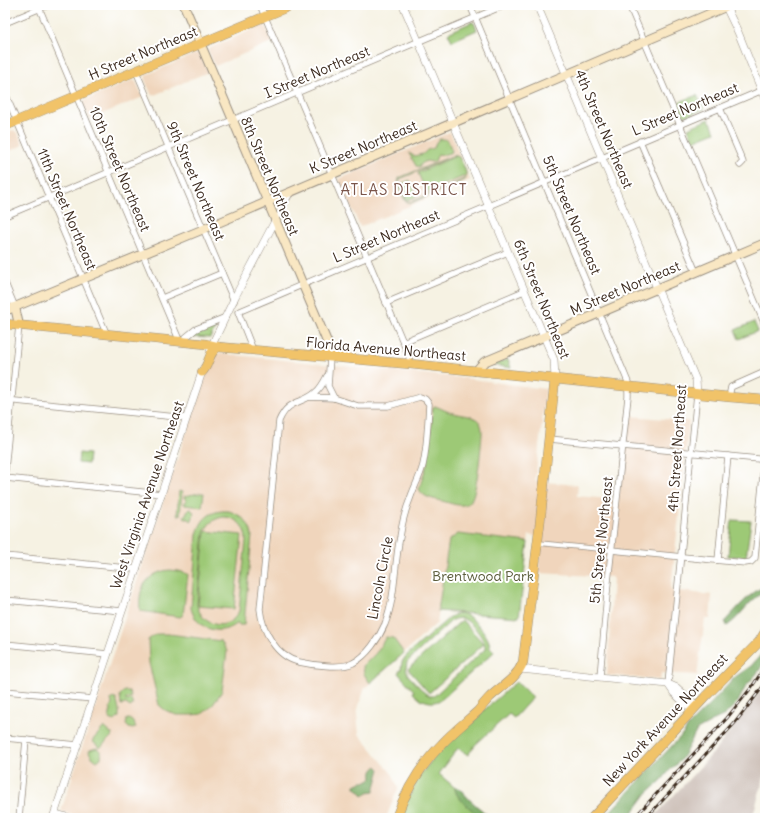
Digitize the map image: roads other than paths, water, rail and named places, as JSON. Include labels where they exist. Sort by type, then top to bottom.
[{"type":"main road","name":"8th Street Northeast","points":[[184,5],[328,344],[330,357]]},
{"type":"main road","name":"H Street Northeast","points":[[5,126],[292,5]]},
{"type":"main road","name":"K Street Northeast","points":[[5,311],[332,175],[727,6]]},
{"type":"main road","name":"M Street Northeast","points":[[476,371],[484,362],[765,243]]},
{"type":"main road","points":[[15,307],[19,325]]},
{"type":"main road","name":"Florida Avenue Northeast","points":[[5,324],[765,400]]},
{"type":"main road","points":[[202,372],[205,370],[211,352],[215,346]]},
{"type":"main road","name":"6th Street Northeast","points":[[520,670],[523,662],[556,379]]},
{"type":"main road","name":"New York Avenue Northeast","points":[[592,818],[695,708],[762,641],[765,632]]},
{"type":"main road","points":[[396,818],[404,797],[429,757],[520,670]]},
{"type":"street","points":[[5,23],[39,7],[48,5]]},
{"type":"street","points":[[260,5],[409,357],[410,364]]},
{"type":"street","name":"6th Street Northeast","points":[[403,5],[544,336],[554,362],[556,379]]},
{"type":"street","name":"5th Street Northeast","points":[[470,5],[628,378],[629,387],[611,550],[600,677]]},
{"type":"street","name":"I Street Northeast","points":[[5,216],[505,5]]},
{"type":"street","name":"4th Street Northeast","points":[[537,5],[696,380],[691,452],[668,684]]},
{"type":"street","points":[[629,5],[765,325]]},
{"type":"street","points":[[727,6],[763,90],[765,99]]},
{"type":"street","name":"10th Street Northeast","points":[[39,7],[180,342]]},
{"type":"street","name":"9th Street Northeast","points":[[136,71],[234,301]]},
{"type":"street","name":"L Street Northeast","points":[[253,350],[238,312],[601,157],[763,90]]},
{"type":"street","name":"11th Street Northeast","points":[[5,93],[107,335]]},
{"type":"street","points":[[720,108],[742,162],[740,165]]},
{"type":"street","points":[[640,141],[696,272]]},
{"type":"street","points":[[215,346],[226,317],[292,191]]},
{"type":"street","points":[[386,303],[508,252]]},
{"type":"street","points":[[162,298],[222,273]]},
{"type":"street","points":[[5,283],[15,307]]},
{"type":"street","points":[[402,342],[524,290]]},
{"type":"street","points":[[180,342],[196,329],[226,317]]},
{"type":"street","points":[[5,470],[19,325]]},
{"type":"street","name":"Lincoln Circle","points":[[330,357],[327,376],[328,386],[334,398]]},
{"type":"street","name":"West Virginia Avenue Northeast","points":[[54,815],[202,372]]},
{"type":"street","points":[[729,397],[731,387],[765,372]]},
{"type":"street","name":"Lincoln Circle","points":[[308,397],[334,398],[358,406],[374,406],[394,404],[420,397],[425,399],[430,404],[424,463],[410,499],[400,537],[392,593],[385,624],[379,636],[366,653],[354,663],[343,666],[298,662],[291,659],[280,652],[272,642],[264,630],[260,614],[279,421],[282,413],[287,407],[308,397],[318,390],[327,376]]},
{"type":"street","points":[[5,400],[187,418]]},
{"type":"street","points":[[537,543],[745,563],[752,561],[755,558],[764,465],[759,459],[549,439]]},
{"type":"street","points":[[718,560],[728,456]]},
{"type":"street","points":[[5,478],[162,494]]},
{"type":"street","points":[[5,556],[137,569]]},
{"type":"street","points":[[5,600],[122,611]]},
{"type":"street","points":[[5,644],[108,654]]},
{"type":"street","points":[[520,670],[668,684],[677,688],[695,708]]},
{"type":"street","points":[[5,691],[93,700]]},
{"type":"street","points":[[5,738],[78,745]]},
{"type":"street","points":[[18,818],[26,740]]},
{"type":"street","points":[[54,815],[72,818]]},
{"type":"railway","points":[[764,5],[765,10]]},
{"type":"railway","points":[[634,818],[727,718],[751,688],[765,667]]},
{"type":"railway","points":[[646,818],[734,724],[765,684]]},
{"type":"district","name":"ATLAS DISTRICT","points":[[404,190]]},
{"type":"park label","name":"Brentwood Park","points":[[483,576]]}]
